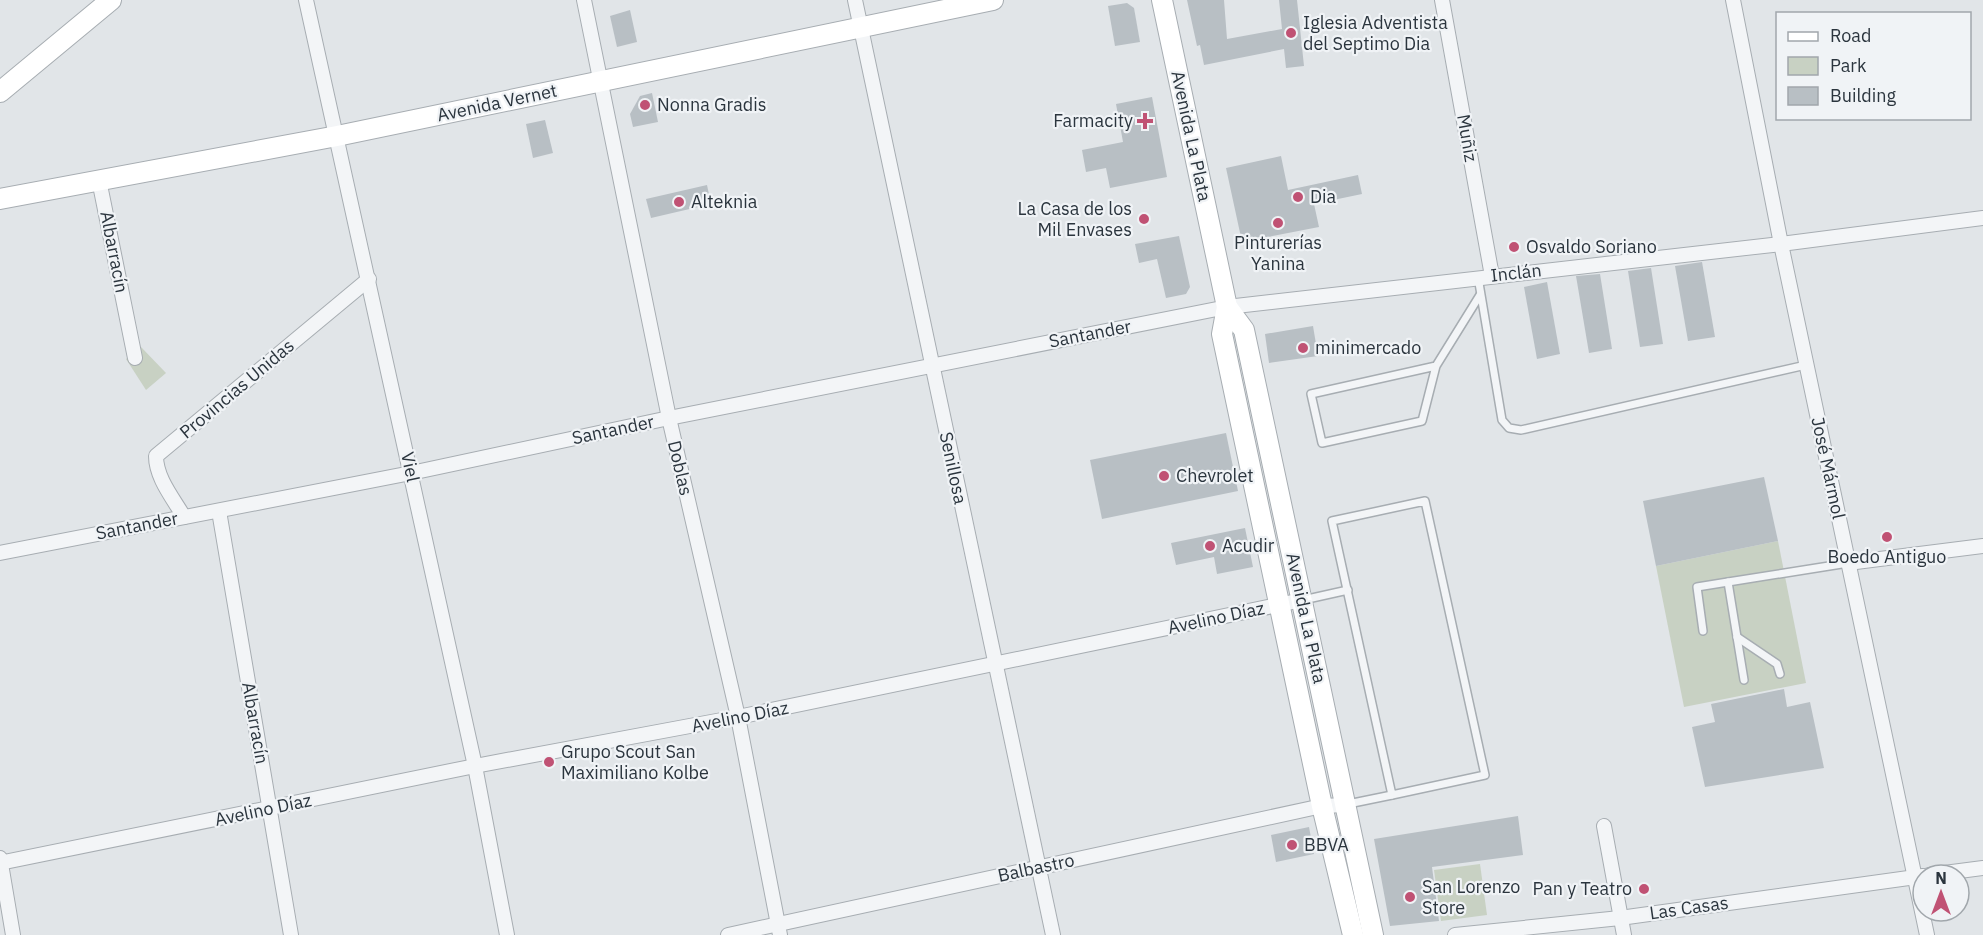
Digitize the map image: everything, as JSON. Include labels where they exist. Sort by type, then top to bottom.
[{"type":"main road","points":[[0,92],[111,0]]},
{"type":"main road","name":"Avenida Vernet","points":[[0,199],[337,136],[993,0]]},
{"type":"main road","name":"Avenida La Plata","points":[[1162,0],[1227,307],[1222,334],[1322,806],[1353,935]]},
{"type":"main road","name":"Avenida La Plata","points":[[1227,307],[1244,330],[1373,935]]},
{"type":"street","name":"Viel","points":[[306,0],[475,766],[507,935]]},
{"type":"street","name":"Doblas","points":[[584,0],[669,418],[738,717],[778,930]]},
{"type":"street","name":"Senillosa","points":[[855,0],[1053,935]]},
{"type":"street","name":"Muñiz","points":[[1442,0],[1485,276]]},
{"type":"street","name":"José Mármol","points":[[1733,0],[1806,365],[1915,863]]},
{"type":"street","name":"Albarracín","points":[[99,180],[135,358]]},
{"type":"street","name":"Inclán","points":[[1227,307],[1781,244],[1983,218]]},
{"type":"street","name":"Provincias Unidas","points":[[184,517],[160,477],[156,467],[156,456],[369,279]]},
{"type":"street","name":"Santander","points":[[0,553],[411,473],[669,418],[1227,307]]},
{"type":"street","name":"Albarracín","points":[[219,510],[291,935]]},
{"type":"street","points":[[1848,562],[1983,546]]},
{"type":"street","name":"Avelino Díaz","points":[[0,861],[270,809],[475,766],[738,717],[1302,600]]},
{"type":"street","name":"Balbastro","points":[[728,935],[778,930],[1038,868],[1322,806],[1346,805]]},
{"type":"street","points":[[1604,826],[1624,935]]},
{"type":"street","points":[[0,861],[13,935]]},
{"type":"street","name":"Las Casas","points":[[1455,935],[1620,918],[1911,878]]},
{"type":"lane","points":[[1436,366],[1311,394],[1322,443],[1422,421],[1436,366],[1480,295],[1485,276]]},
{"type":"lane","points":[[1480,295],[1502,420],[1509,428],[1521,430],[1806,365]]},
{"type":"lane","points":[[1346,805],[1485,775],[1425,501],[1332,521],[1392,795]]},
{"type":"lane","points":[[1703,631],[1697,587],[1848,562]]},
{"type":"lane","points":[[1728,582],[1744,680]]},
{"type":"lane","points":[[1302,600],[1348,590]]},
{"type":"lane","points":[[1737,637],[1777,664],[1780,674]]},
{"type":"green space","points":[[141,347],[166,373],[146,390],[126,359]]},
{"type":"green space","points":[[1778,541],[1806,683],[1684,707],[1656,566]]},
{"type":"green space","points":[[1480,864],[1487,915],[1441,921],[1434,870]]},
{"type":"building","points":[[1187,0],[1224,0],[1227,39],[1282,29],[1279,0],[1297,0],[1304,66],[1286,68],[1284,49],[1204,65],[1200,45],[1197,46]]},
{"type":"building","points":[[1127,3],[1134,8],[1140,42],[1115,46],[1108,6]]},
{"type":"building","points":[[630,10],[637,42],[617,47],[610,16]]},
{"type":"building","name":"Nonna Gradis","points":[[652,93],[658,122],[633,127],[630,114],[640,96]]},
{"type":"building","points":[[1152,97],[1167,177],[1110,188],[1106,168],[1086,172],[1082,150],[1123,142],[1116,104]]},
{"type":"building","points":[[545,120],[553,153],[533,158],[526,124]]},
{"type":"building","points":[[1281,156],[1288,190],[1358,175],[1362,194],[1314,204],[1319,227],[1242,242],[1226,168]]},
{"type":"building","name":"Alteknia","points":[[707,185],[711,204],[651,218],[646,199]]},
{"type":"building","points":[[1179,236],[1190,287],[1186,294],[1166,298],[1157,259],[1139,263],[1135,244]]},
{"type":"building","points":[[1702,262],[1715,337],[1688,341],[1675,266]]},
{"type":"building","points":[[1651,268],[1663,344],[1640,347],[1628,271]]},
{"type":"building","points":[[1600,274],[1612,349],[1589,353],[1576,276]]},
{"type":"building","points":[[1547,282],[1560,354],[1537,359],[1524,287]]},
{"type":"building","points":[[1313,326],[1318,356],[1269,363],[1265,334]]},
{"type":"building","name":"Chevrolet","points":[[1226,433],[1238,491],[1102,519],[1090,460]]},
{"type":"building","points":[[1764,477],[1778,541],[1656,566],[1643,501]]},
{"type":"building","name":"Acudir","points":[[1245,528],[1253,567],[1217,574],[1214,557],[1176,565],[1171,543]]},
{"type":"building","points":[[1784,689],[1787,707],[1810,702],[1824,768],[1705,787],[1692,727],[1715,722],[1711,704]]},
{"type":"building","points":[[1518,816],[1523,855],[1432,867],[1439,921],[1390,926],[1374,839]]},
{"type":"building","name":"BBVA","points":[[1309,827],[1314,854],[1276,862],[1271,835]]},
{"type":"place","name":"Iglesia Adventista del Septimo Dia","points":[[1291,33]]},
{"type":"place","name":"Nonna Gradis","points":[[645,105]]},
{"type":"place","name":"Farmacity","points":[[1145,121]]},
{"type":"place","name":"Dia","points":[[1298,197]]},
{"type":"place","name":"Alteknia","points":[[679,202]]},
{"type":"place","name":"La Casa de los Mil Envases","points":[[1144,219]]},
{"type":"place","name":"Pinturerías Yanina","points":[[1278,223]]},
{"type":"place","name":"Osvaldo Soriano","points":[[1514,247]]},
{"type":"place","name":"minimercado","points":[[1303,348]]},
{"type":"place","name":"Chevrolet","points":[[1164,476]]},
{"type":"place","name":"Boedo Antiguo","points":[[1887,537]]},
{"type":"place","name":"Acudir","points":[[1210,546]]},
{"type":"place","name":"Grupo Scout San Maximiliano Kolbe","points":[[549,762]]},
{"type":"place","name":"BBVA","points":[[1292,845]]},
{"type":"place","name":"Pan y Teatro","points":[[1644,889]]},
{"type":"place","name":"San Lorenzo Store","points":[[1410,897]]}]
